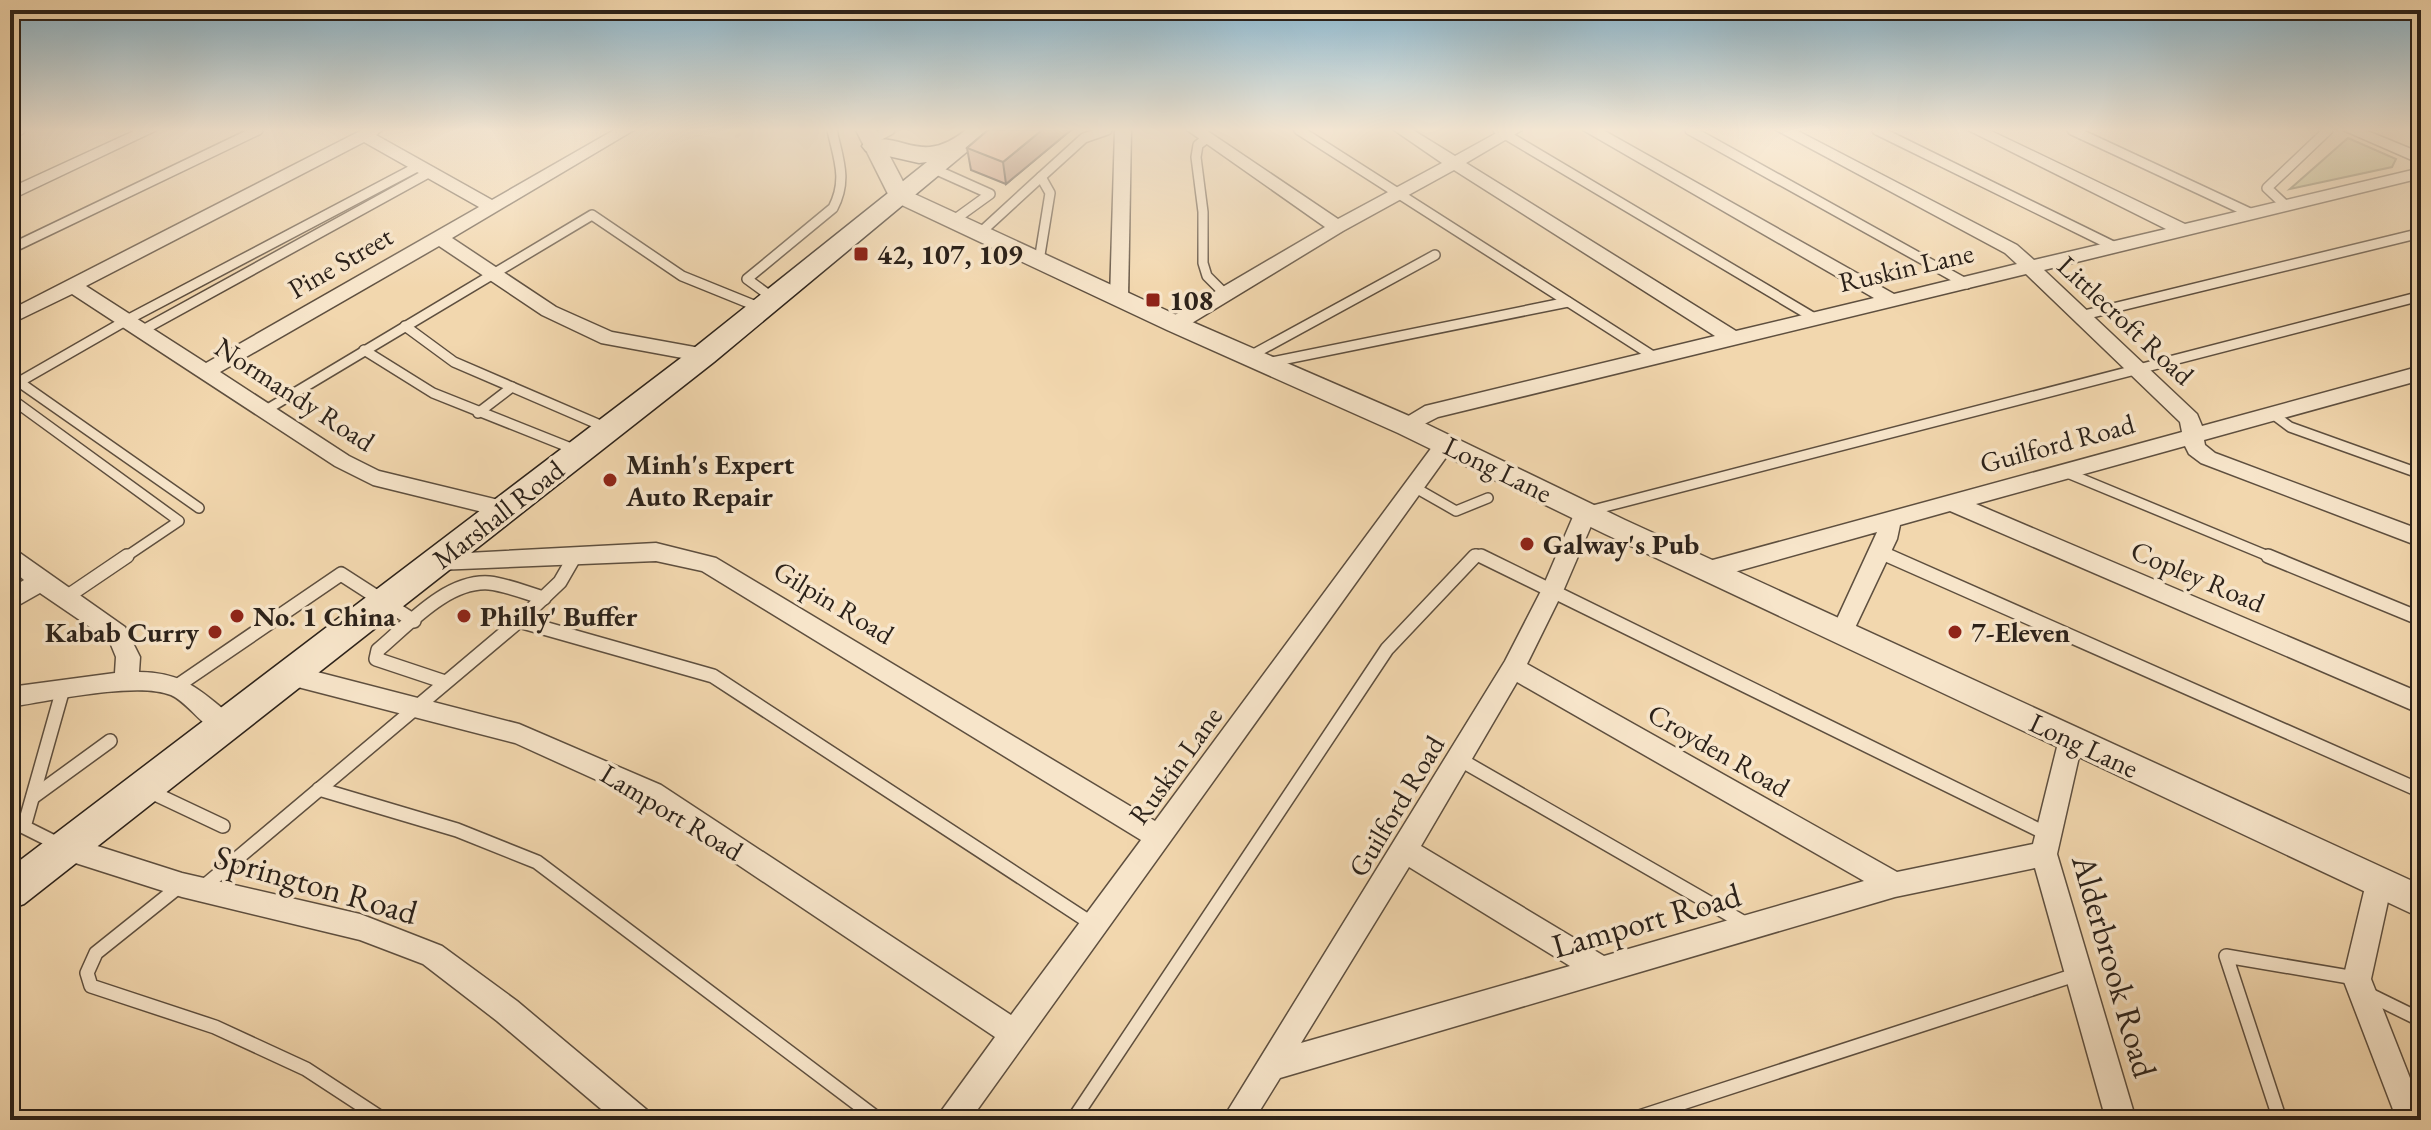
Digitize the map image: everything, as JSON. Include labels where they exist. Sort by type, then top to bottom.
[{"type":"main road","name":"Marshall Road","points":[[10,891],[704,355],[914,183]]},
{"type":"street","points":[[10,195],[36,183]]},
{"type":"street","points":[[10,318],[271,183]]},
{"type":"street","points":[[449,183],[490,206]]},
{"type":"street","name":"Pine Street","points":[[207,371],[532,183]]},
{"type":"street","points":[[894,183],[899,195]]},
{"type":"street","points":[[1119,299],[1122,183]]},
{"type":"street","points":[[1272,183],[1337,227]]},
{"type":"street","points":[[1175,324],[1415,183]]},
{"type":"street","points":[[1487,183],[1732,338]]},
{"type":"street","points":[[1684,183],[1893,301]]},
{"type":"street","name":"Littlecroft Road","points":[[1885,183],[2011,249],[2190,419],[2196,449],[2208,458],[2421,539]]},
{"type":"street","points":[[2085,183],[2181,229]]},
{"type":"street","name":"Ruskin Lane","points":[[1407,426],[1432,411],[2380,183]]},
{"type":"street","name":"Long Lane","points":[[899,195],[1119,299],[1407,426],[2421,902]]},
{"type":"street","points":[[438,237],[549,311],[608,338],[704,355]]},
{"type":"street","name":"Normandy Road","points":[[73,286],[342,461],[373,477],[503,509]]},
{"type":"street","name":"Guilford Road","points":[[1709,570],[2421,373]]},
{"type":"street","name":"Ruskin Lane","points":[[952,1120],[1445,444]]},
{"type":"street","name":"Copley Road","points":[[1952,503],[2421,704]]},
{"type":"street","name":"Guilford Road","points":[[1237,1120],[1405,850],[1513,668],[1553,589],[1586,512]]},
{"type":"street","points":[[1842,632],[1880,552],[1890,520]]},
{"type":"street","name":"Gilpin Road","points":[[437,561],[656,552],[708,564],[1159,837]]},
{"type":"street","points":[[10,555],[40,581],[117,634],[128,657],[126,683]]},
{"type":"street","points":[[10,601],[40,581]]},
{"type":"street","name":"Croyden Road","points":[[1513,668],[1895,885]]},
{"type":"street","name":"Lamport Road","points":[[290,675],[519,734],[652,793],[1015,1034]]},
{"type":"street","points":[[10,697],[126,683],[177,686],[224,724]]},
{"type":"street","name":"Alderbrook Road","points":[[2071,739],[2046,844],[2121,1120]]},
{"type":"street","name":"Lamport Road","points":[[1271,1066],[2046,844]]},
{"type":"street","name":"Springton Road","points":[[66,848],[192,887],[360,927],[432,955],[507,1011],[637,1120]]},
{"type":"street","points":[[1405,850],[1602,970]]},
{"type":"street","points":[[2379,883],[2359,985],[2412,1120]]},
{"type":"lane","points":[[10,249],[148,183]]},
{"type":"lane","points":[[135,325],[399,183]]},
{"type":"lane","points":[[199,508],[19,382],[135,325],[399,183]]},
{"type":"lane","points":[[767,303],[747,279],[775,253],[818,224],[838,200],[842,183]]},
{"type":"lane","points":[[954,220],[990,194],[965,183]]},
{"type":"lane","points":[[980,233],[1035,183]]},
{"type":"lane","points":[[1039,261],[1050,193],[1044,183]]},
{"type":"lane","points":[[1199,183],[1203,263],[1207,276],[1225,294]]},
{"type":"lane","points":[[1379,183],[1656,358]]},
{"type":"lane","points":[[1591,183],[1816,319]]},
{"type":"lane","points":[[1785,183],[1967,284]]},
{"type":"lane","points":[[1984,183],[2113,246]]},
{"type":"lane","points":[[2185,183],[2250,213]]},
{"type":"lane","points":[[2273,183],[2267,188],[2285,205]]},
{"type":"lane","points":[[266,410],[592,215],[682,276],[767,303]]},
{"type":"lane","points":[[2080,316],[2421,233]]},
{"type":"lane","points":[[1258,360],[1435,255]]},
{"type":"lane","points":[[1586,512],[2421,296]]},
{"type":"lane","points":[[1258,360],[1568,302]]},
{"type":"lane","points":[[405,326],[454,362],[608,428]]},
{"type":"lane","points":[[364,350],[433,393],[579,451]]},
{"type":"lane","points":[[478,413],[512,387]]},
{"type":"lane","points":[[10,398],[179,521],[65,598]]},
{"type":"lane","points":[[2274,415],[2290,427],[2421,474]]},
{"type":"lane","points":[[2065,472],[2421,619]]},
{"type":"lane","points":[[1414,487],[1456,511],[1488,498]]},
{"type":"lane","points":[[1880,552],[2421,791]]},
{"type":"lane","points":[[1073,1120],[1387,649],[1477,554],[1553,589],[2046,844]]},
{"type":"lane","points":[[384,1120],[306,1069],[215,1027],[91,986],[87,979],[87,967],[96,953],[192,887],[319,789],[519,621],[560,582],[575,556]]},
{"type":"lane","points":[[177,686],[341,574],[414,621]]},
{"type":"lane","points":[[445,682],[376,659],[378,650],[414,621],[471,584],[495,584],[544,598]]},
{"type":"lane","points":[[519,621],[713,676],[1095,925]]},
{"type":"lane","points":[[63,689],[24,827],[66,848]]},
{"type":"lane","points":[[33,797],[110,741]]},
{"type":"lane","points":[[1459,759],[1752,927]]},
{"type":"lane","points":[[143,788],[223,826]]},
{"type":"lane","points":[[319,789],[448,826],[537,862],[879,1120]]},
{"type":"lane","points":[[2280,1120],[2226,956],[2359,985],[2421,1020]]},
{"type":"lane","points":[[1630,1120],[2081,974]]},
{"type":"shaded area","points":[[2297,183],[2319,183],[2290,189]]},
{"type":"place","name":"42, 107, 109","points":[[861,254]]},
{"type":"place","name":"108","points":[[1153,300]]},
{"type":"place","name":"Minh's Expert Auto Repair","points":[[610,480]]},
{"type":"place","name":"Galway's Pub","points":[[1527,544]]},
{"type":"place","name":"No. 1 China","points":[[237,616]]},
{"type":"place","name":"Philly' Buffer","points":[[464,616]]},
{"type":"place","name":"Kabab Curry","points":[[215,632]]},
{"type":"place","name":"7-Eleven","points":[[1955,632]]}]
